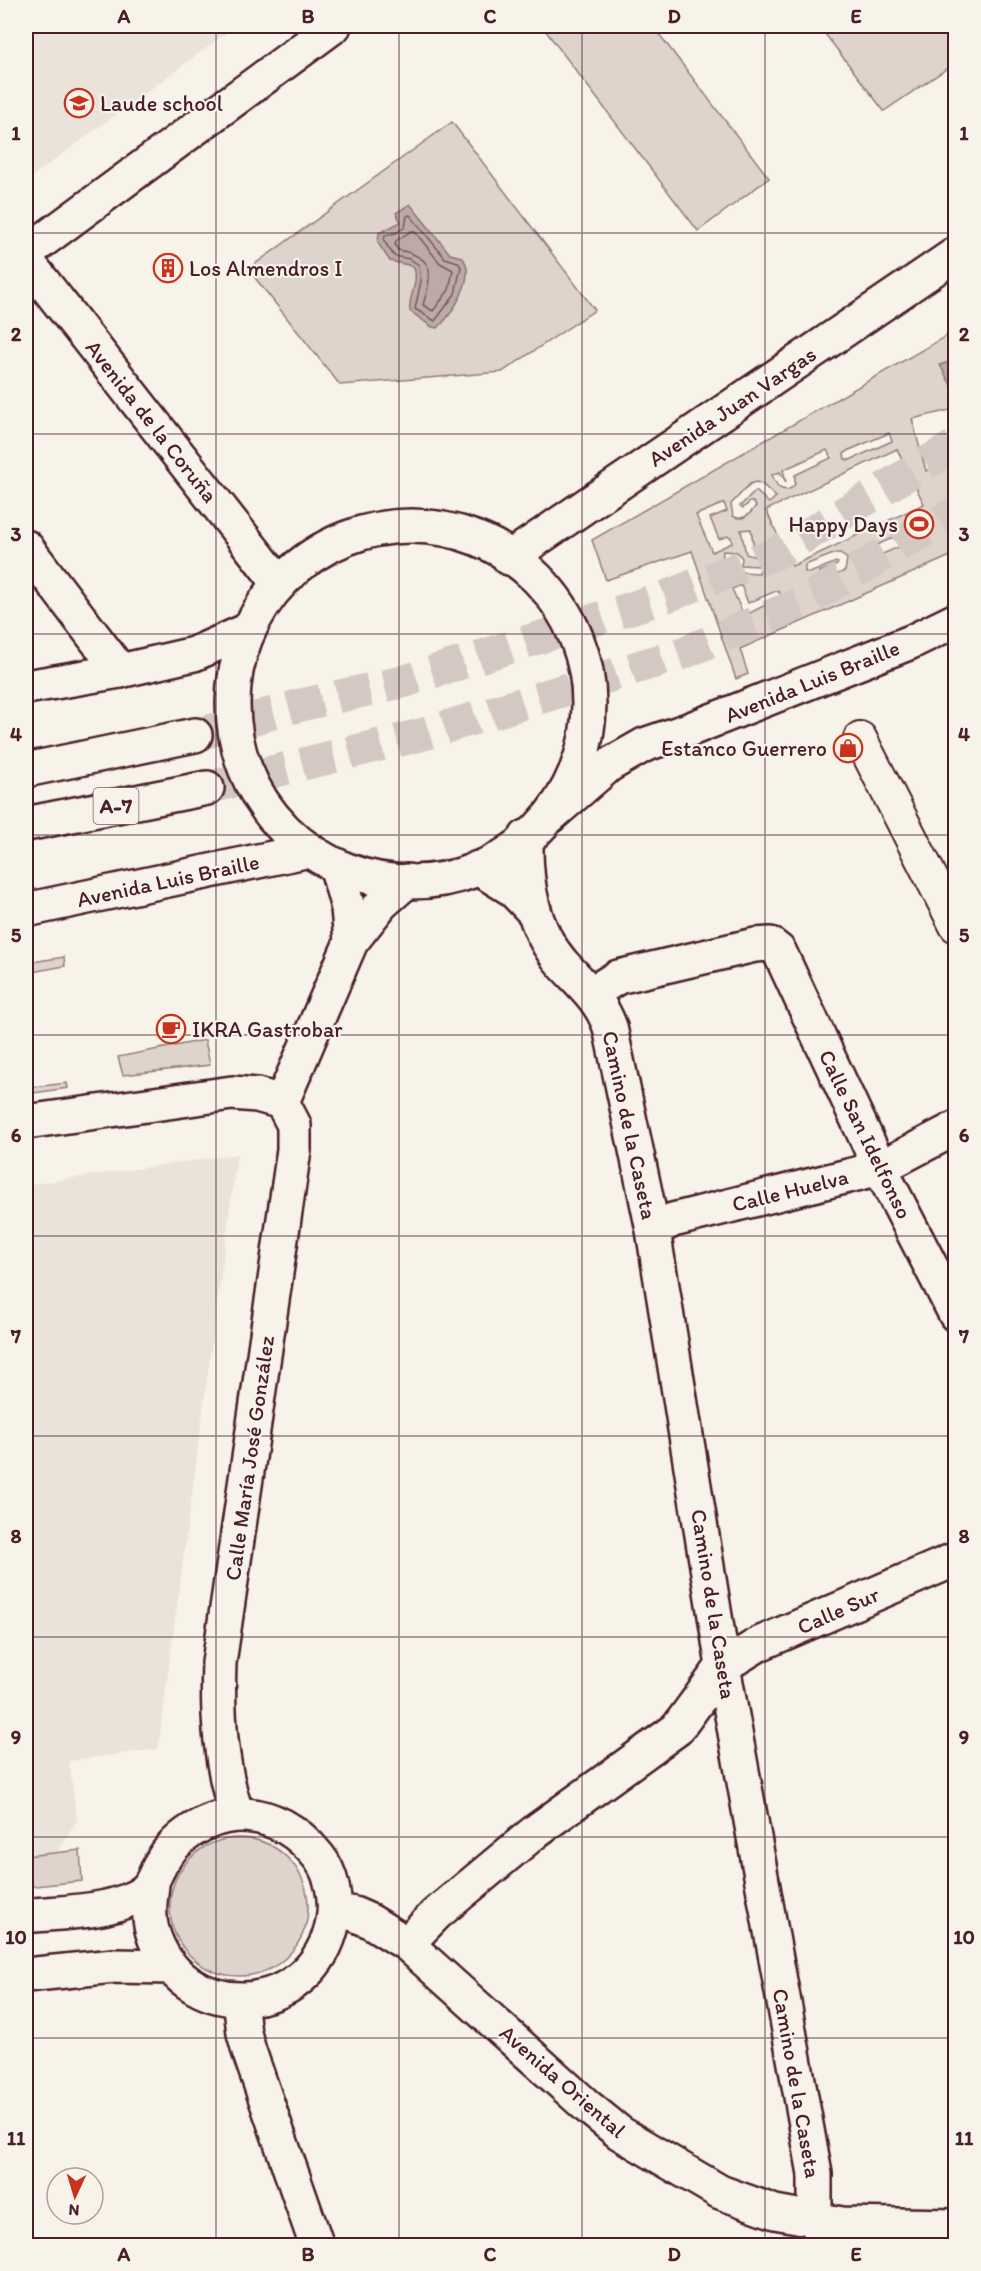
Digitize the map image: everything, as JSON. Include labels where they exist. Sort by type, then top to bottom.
[{"type":"main road","points":[[26,253],[334,26]]},
{"type":"main road","name":"Avenida Juan Vargas","points":[[509,558],[956,254]]},
{"type":"main road","name":"Avenida de la Coruña","points":[[26,260],[278,582]]},
{"type":"main road","points":[[421,528],[483,540],[509,558],[531,571],[562,610],[580,647],[588,678],[588,736],[581,763],[565,795],[537,827],[507,854],[478,868],[449,877],[407,881],[363,875],[323,857],[281,825],[261,803],[248,780],[239,748],[235,716],[235,676],[246,631],[261,603],[278,582],[312,555],[353,536],[388,530],[421,528]]},
{"type":"main road","points":[[26,547],[120,671]]},
{"type":"main road","name":"Avenida Luis Braille","points":[[537,827],[609,765],[644,745],[688,730],[911,642],[956,620]]},
{"type":"main road","points":[[26,687],[120,671],[194,654],[246,631]]},
{"type":"main road","name":"A-7","points":[[26,770],[195,735]]},
{"type":"main road","name":"A-7","points":[[26,824],[207,788]]},
{"type":"main road","points":[[534,912],[525,861],[537,827]]},
{"type":"main road","points":[[323,857],[348,908],[351,942]]},
{"type":"main road","name":"Avenida Luis Braille","points":[[26,910],[323,857]]},
{"type":"main road","points":[[478,868],[512,890],[534,912]]},
{"type":"main road","points":[[26,1122],[232,1093],[257,1095],[282,1102],[351,942],[382,903],[407,881]]},
{"type":"main road","name":"Camino de la Caseta","points":[[534,912],[548,944],[562,963],[592,993],[604,1010],[610,1027],[653,1230],[723,1666],[815,2174],[822,2233]]},
{"type":"main road","name":"Calle San Idelfonso","points":[[592,993],[618,977],[755,945],[770,944],[779,951],[880,1168],[956,1315]]},
{"type":"main road","name":"Calle María José González","points":[[237,1815],[227,1787],[223,1760],[218,1695],[219,1663],[294,1150],[294,1125],[282,1102]]},
{"type":"main road","name":"Calle Huelva","points":[[653,1230],[673,1220],[880,1168],[956,1128]]},
{"type":"main road","name":"Calle Sur","points":[[723,1666],[759,1644],[956,1559]]},
{"type":"main road","points":[[406,1944],[436,1914],[536,1831],[677,1729],[723,1666]]},
{"type":"main road","points":[[237,1815],[262,1817],[286,1826],[307,1841],[322,1861],[332,1885],[335,1910],[329,1938],[316,1964],[295,1983],[269,1996],[240,2000],[214,1996],[190,1984],[171,1966],[159,1949],[152,1928],[150,1906],[152,1885],[161,1864],[174,1845],[193,1830],[213,1819],[237,1815]]},
{"type":"main road","points":[[26,1916],[95,1908],[124,1902],[152,1885]]},
{"type":"main road","name":"Avenida Oriental","points":[[335,1910],[354,1914],[370,1921],[406,1944],[620,2133],[720,2192],[775,2212],[822,2233],[872,2226],[956,2226]]},
{"type":"main road","points":[[26,1975],[114,1966],[171,1966]]},
{"type":"main road","points":[[240,2000],[249,2051],[317,2246]]},
{"type":"street","points":[[860,738],[956,926]]},
{"type":"shaded area","name":"Laude school","points":[[26,26],[236,26],[26,181]]},
{"type":"shaded area","points":[[542,26],[653,26],[769,178],[698,231]]},
{"type":"shaded area","points":[[819,26],[955,26],[955,63],[884,111]]},
{"type":"shaded area","points":[[452,122],[595,310],[502,372],[340,385],[248,269]]},
{"type":"shaded area","points":[[955,331],[955,360],[941,365],[955,389],[955,409],[912,419],[926,471],[955,457],[955,554],[740,649],[748,674],[736,679],[692,551],[606,580],[592,540]],"holes":[[[889,433],[892,441],[850,460],[845,459],[844,454]],[[897,449],[924,504],[792,566],[766,510]],[[827,450],[831,458],[795,475],[795,484],[789,489],[778,487],[772,475],[780,472],[786,482],[783,470]],[[756,482],[762,484],[776,497],[769,503],[756,491],[740,506],[743,508],[750,502],[756,506],[743,518],[733,516],[731,504],[750,484]],[[724,503],[727,511],[710,518],[719,539],[728,536],[731,537],[732,543],[712,552],[696,515]],[[751,529],[754,549],[772,550],[775,552],[777,563],[775,568],[771,569],[767,565],[766,555],[756,557],[746,554],[741,530]],[[903,533],[908,543],[862,563],[858,554]],[[723,551],[737,552],[742,558],[741,565],[760,566],[759,573],[740,572],[739,582],[732,583],[732,571],[721,570]],[[836,553],[840,553],[847,559],[845,571],[823,580],[819,572],[838,563],[810,573],[805,572],[805,565]],[[741,585],[748,603],[776,591],[781,597],[744,616],[732,589]]]},
{"type":"shaded area","points":[[64,957],[65,966],[26,973],[26,963]]},
{"type":"shaded area","points":[[205,1040],[210,1065],[123,1075],[118,1057]]},
{"type":"shaded area","points":[[67,1083],[68,1088],[26,1094],[26,1088]]},
{"type":"shaded area","points":[[237,1154],[158,1749],[69,1761],[77,1820],[57,1852],[26,1856],[26,1185]]},
{"type":"shaded area","points":[[239,1838],[266,1843],[278,1849],[288,1858],[297,1868],[303,1880],[308,1907],[303,1934],[297,1946],[288,1956],[278,1965],[266,1971],[239,1976],[212,1971],[200,1965],[190,1956],[181,1946],[175,1934],[170,1907],[175,1880],[181,1868],[190,1858],[200,1849],[212,1843]]},
{"type":"shaded area","points":[[80,1850],[82,1881],[26,1887],[26,1856]]},
{"type":"water","points":[[410,204],[450,254],[462,257],[466,265],[467,274],[461,294],[450,314],[438,328],[432,327],[410,311],[415,279],[414,268],[390,261],[378,243],[379,233],[401,222],[396,213]]},
{"type":"water","points":[[956,360],[955,389],[953,389],[940,365]]},
{"type":"tunnel","points":[[195,735],[301,705],[402,682],[665,597],[779,552],[956,445]]},
{"type":"tunnel","points":[[207,788],[424,734],[683,653],[801,603],[956,512]]},
{"type":"place","name":"Laude school","points":[[79,103]]},
{"type":"place","name":"Los Almendros I","points":[[168,268]]},
{"type":"place","name":"Happy Days","points":[[919,524]]},
{"type":"place","name":"Estanco Guerrero","points":[[848,748]]},
{"type":"place","name":"IKRA Gastrobar","points":[[171,1029]]}]
